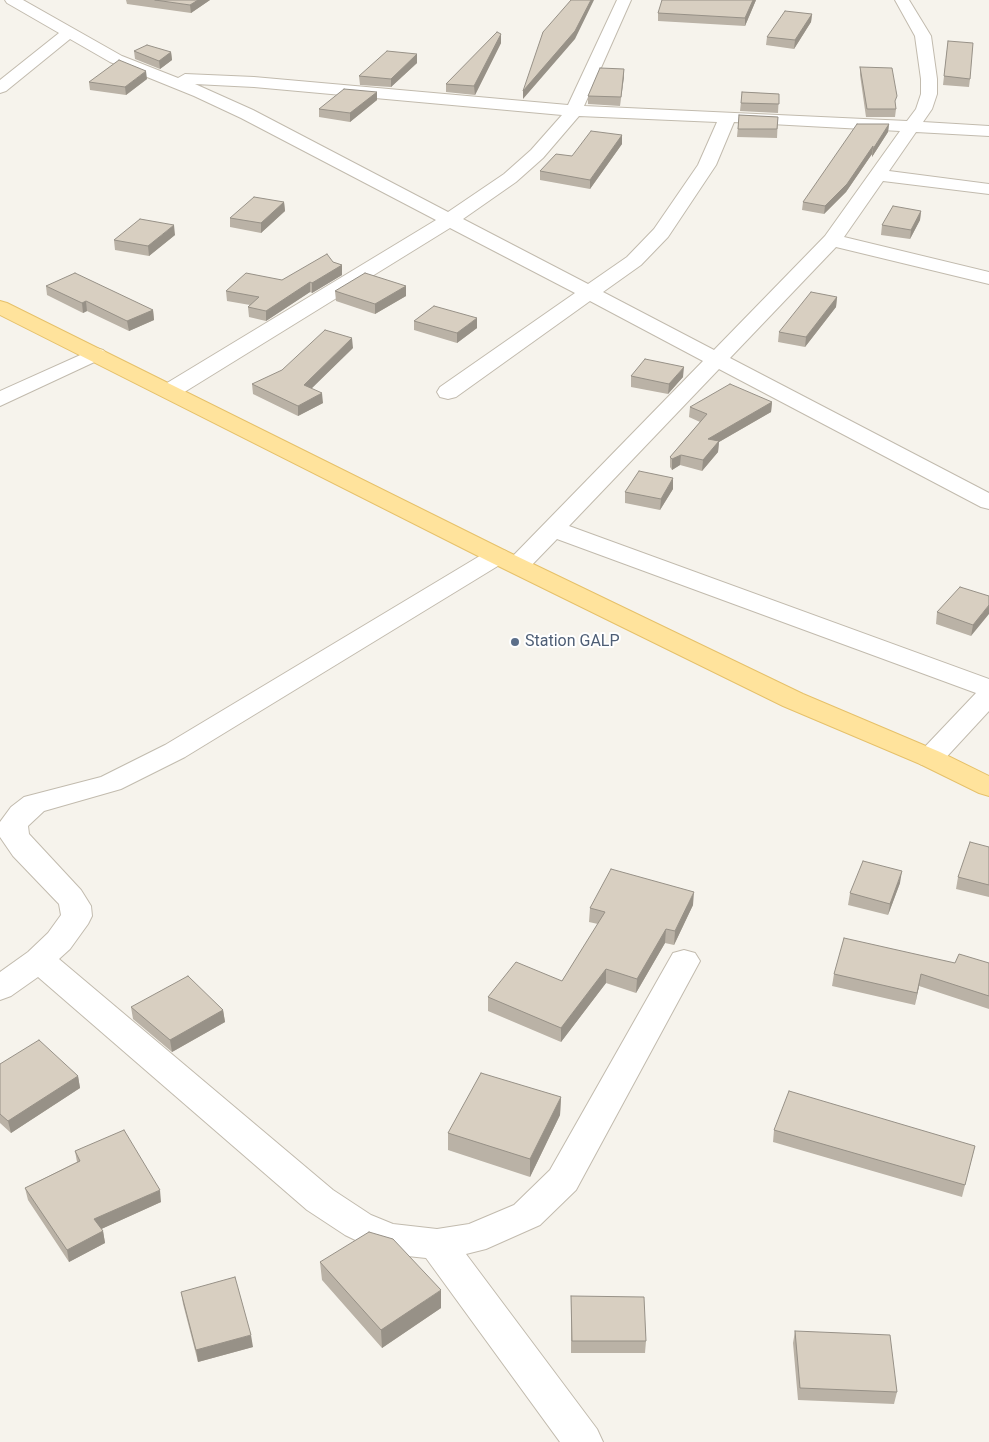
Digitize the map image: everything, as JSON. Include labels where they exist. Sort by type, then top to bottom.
[{"type":"main road","points":[[0,307],[792,700],[930,758],[989,787]]},
{"type":"street","points":[[12,0],[116,59],[247,114],[989,502]]},
{"type":"street","points":[[170,391],[449,220],[510,178],[536,154],[574,111],[624,0]]},
{"type":"street","points":[[0,988],[40,960],[69,928],[76,916],[76,906],[14,836],[10,815],[34,804],[111,783],[175,750],[508,560],[553,529],[832,240],[924,110],[929,94],[929,79],[923,36],[902,0]]},
{"type":"street","points":[[0,88],[68,33]]},
{"type":"street","points":[[167,79],[254,82],[574,111],[989,131]]},
{"type":"street","points":[[448,392],[634,261],[661,233],[707,165],[728,117]]},
{"type":"street","points":[[879,175],[989,189]]},
{"type":"street","points":[[832,240],[989,278]]},
{"type":"street","points":[[0,399],[96,354]]},
{"type":"street","points":[[553,529],[989,688]]},
{"type":"street","points":[[930,758],[989,695]]},
{"type":"street","points":[[40,960],[320,1200],[358,1225],[389,1239],[437,1244],[473,1238],[527,1215],[563,1180],[684,961]]},
{"type":"street","points":[[437,1244],[583,1442]]},
{"type":"building","points":[[155,0],[198,0],[190,5]]},
{"type":"building","points":[[571,0],[591,0],[575,31],[523,91],[543,32]]},
{"type":"building","points":[[662,0],[753,0],[745,18],[658,13]]},
{"type":"building","points":[[785,11],[812,14],[795,40],[767,37]]},
{"type":"building","points":[[497,32],[501,34],[474,86],[446,84]]},
{"type":"building","points":[[948,41],[973,43],[970,79],[944,76]]},
{"type":"building","points":[[147,45],[171,52],[159,61],[134,51]]},
{"type":"building","points":[[387,51],[417,54],[391,79],[359,76]]},
{"type":"building","points":[[119,60],[146,71],[125,87],[89,82]]},
{"type":"building","points":[[860,67],[892,68],[897,96],[895,101],[896,109],[867,109]]},
{"type":"building","points":[[600,68],[624,69],[621,97],[588,96]]},
{"type":"building","points":[[344,89],[377,92],[350,113],[319,109]]},
{"type":"building","points":[[742,92],[779,94],[779,104],[741,103]]},
{"type":"building","points":[[739,115],[778,117],[777,129],[738,129]]},
{"type":"building","points":[[857,124],[889,124],[847,184],[825,206],[803,202]]},
{"type":"building","points":[[591,131],[622,135],[590,180],[540,171],[556,154],[572,156]]},
{"type":"building","points":[[254,197],[284,202],[261,223],[230,218]]},
{"type":"building","points":[[893,206],[921,211],[911,230],[882,225]]},
{"type":"building","points":[[140,219],[174,225],[148,246],[114,240]]},
{"type":"building","points":[[327,254],[333,262],[342,265],[312,283],[310,282],[266,311],[248,307],[259,297],[226,291],[246,273],[282,280]]},
{"type":"building","points":[[75,273],[153,310],[127,321],[86,301],[82,303],[46,286]]},
{"type":"building","points":[[365,273],[406,286],[375,304],[335,291]]},
{"type":"building","points":[[811,292],[837,297],[806,337],[779,332]]},
{"type":"building","points":[[434,306],[477,318],[457,333],[414,321]]},
{"type":"building","points":[[325,330],[352,338],[304,385],[322,393],[298,406],[252,384],[282,370]]},
{"type":"building","points":[[645,359],[684,367],[669,384],[631,376]]},
{"type":"building","points":[[730,384],[772,402],[708,439],[719,441],[703,460],[681,455],[672,459],[670,457],[707,414],[690,407]]},
{"type":"building","points":[[639,471],[673,478],[661,499],[625,492]]},
{"type":"building","points":[[960,587],[989,596],[989,605],[973,625],[937,612]]},
{"type":"building","points":[[970,842],[989,847],[989,885],[958,877]]},
{"type":"building","points":[[863,861],[902,871],[890,904],[850,893]]},
{"type":"building","points":[[611,869],[694,892],[675,931],[666,929],[637,979],[606,969],[561,1028],[488,997],[516,962],[562,981],[605,912],[590,908]]},
{"type":"building","points":[[844,938],[955,963],[959,954],[989,963],[989,996],[921,974],[917,993],[834,974]]},
{"type":"building","points":[[188,976],[223,1010],[170,1040],[131,1007]]},
{"type":"building","points":[[39,1040],[78,1076],[8,1121],[0,1114],[0,1064]]},
{"type":"building","points":[[481,1073],[561,1097],[530,1159],[448,1133]]},
{"type":"building","points":[[789,1091],[975,1146],[965,1185],[774,1130]]},
{"type":"building","points":[[124,1130],[160,1190],[94,1219],[103,1231],[67,1250],[25,1188],[80,1161],[75,1151]]},
{"type":"building","points":[[369,1232],[393,1239],[441,1290],[381,1330],[320,1262]]},
{"type":"building","points":[[235,1277],[251,1335],[196,1350],[181,1292]]},
{"type":"building","points":[[571,1296],[644,1297],[646,1341],[572,1341]]},
{"type":"building","points":[[795,1331],[890,1335],[897,1392],[800,1388]]},
{"type":"place","name":"Station GALP","points":[[515,642]]}]
